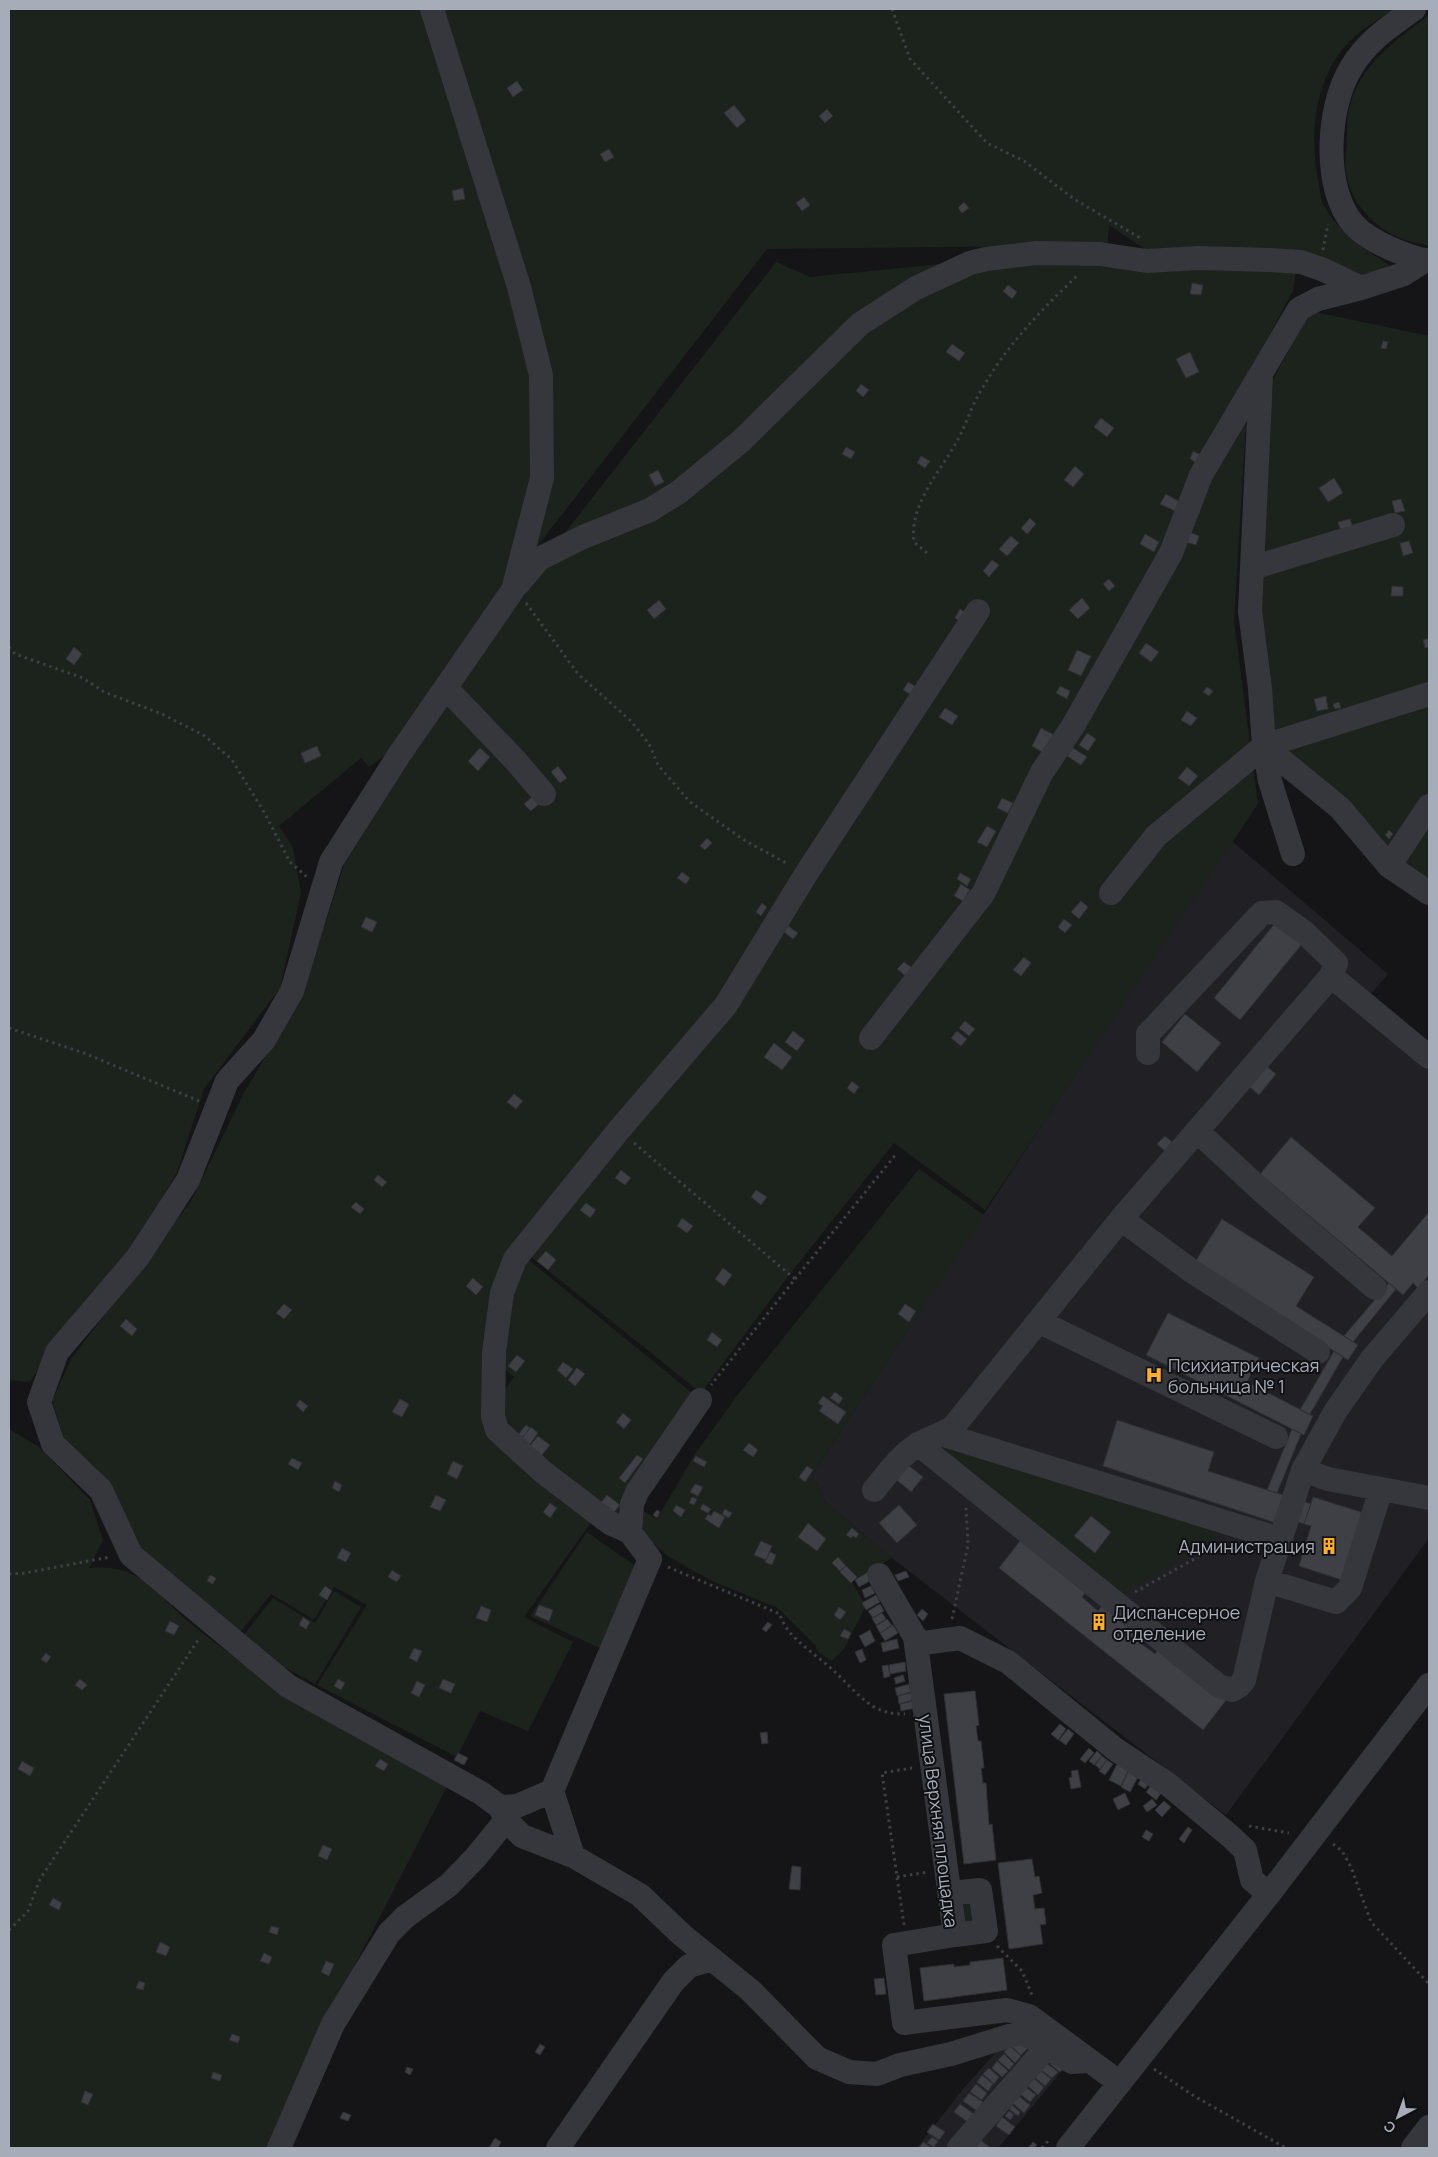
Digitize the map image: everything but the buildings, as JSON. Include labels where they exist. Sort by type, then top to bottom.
[{"type":"street","points":[[432,9],[518,287],[541,375],[542,478],[513,590]]},
{"type":"street","points":[[1414,9],[1372,40],[1351,68],[1338,96],[1332,127],[1333,174],[1338,196],[1354,225],[1393,251],[1428,260]]},
{"type":"street","points":[[1089,2060],[1072,2062],[1030,2037],[1019,2033],[951,2054],[900,2064],[877,2074],[848,2072],[817,2058],[750,1990],[682,1935],[640,1895],[573,1856],[522,1836],[482,1793],[288,1686],[210,1622],[131,1555],[101,1490],[54,1444],[39,1402],[56,1352],[138,1256],[188,1180],[227,1080],[264,1040],[292,991],[331,862],[399,754],[513,590],[539,559],[583,537],[650,510],[679,492],[741,441],[860,324],[916,288],[970,264],[986,259],[1037,253],[1099,254],[1147,261],[1198,258],[1301,262],[1324,270],[1361,288]]},
{"type":"street","points":[[871,1038],[983,894],[1042,772],[1073,726],[1171,553],[1201,475],[1299,309],[1318,299],[1404,274],[1428,260]]},
{"type":"street","points":[[1261,374],[1250,611],[1260,688],[1264,746],[1270,781],[1293,854]]},
{"type":"street","points":[[1252,568],[1393,525]]},
{"type":"street","points":[[573,1856],[552,1791],[650,1560],[630,1532],[610,1523],[543,1472],[497,1430],[493,1416],[494,1352],[502,1293],[516,1258],[619,1130],[726,1005],[806,874],[978,611]]},
{"type":"street","points":[[446,688],[515,760],[544,794]]},
{"type":"street","points":[[1111,892],[1156,836],[1264,746],[1429,694]]},
{"type":"street","points":[[1264,746],[1340,808],[1389,866],[1429,893]]},
{"type":"street","points":[[1389,866],[1429,806]]},
{"type":"street","points":[[944,1435],[954,1426],[1040,1322],[1121,1219],[1331,976],[1336,963],[1304,932],[1276,912],[1262,913],[1148,1034],[1148,1053]]},
{"type":"street","points":[[1331,976],[1429,1057]]},
{"type":"street","points":[[1197,1131],[1264,1194],[1375,1288]]},
{"type":"street","points":[[1121,1219],[1193,1272],[1318,1352]]},
{"type":"street","points":[[918,1444],[1219,1686],[1232,1690],[1244,1680],[1267,1581],[1303,1470],[1335,1412],[1371,1360],[1429,1292]]},
{"type":"street","points":[[1040,1322],[1276,1437]]},
{"type":"street","points":[[630,1532],[632,1504],[637,1492],[700,1400]]},
{"type":"street","points":[[874,1490],[904,1454],[934,1436],[944,1435],[1280,1539]]},
{"type":"street","points":[[1303,1470],[1328,1479],[1429,1498]]},
{"type":"street","points":[[1267,1581],[1336,1602],[1350,1588],[1381,1489]]},
{"type":"street","name":"улица Верхняя площадка","points":[[879,1575],[915,1637],[955,1935],[906,1943]]},
{"type":"street","points":[[916,1644],[960,1638],[1008,1662],[1115,1749],[1169,1785],[1223,1830],[1245,1850],[1252,1880],[1269,1894]]},
{"type":"street","points":[[1068,2148],[1269,1894],[1429,1685]]},
{"type":"street","points":[[279,2148],[334,2024],[389,1933],[405,1917],[449,1885],[476,1857],[503,1814],[552,1791]]},
{"type":"street","points":[[950,1893],[980,1890],[986,1931],[955,1935]]},
{"type":"street","points":[[906,1943],[894,1944],[904,2024],[1007,2010],[1020,2012],[1029,2016],[1120,2083]]},
{"type":"street","points":[[558,2148],[673,1982],[689,1966],[712,1959]]},
{"type":"street","points":[[959,2148],[1047,2047]]},
{"type":"street","points":[[1412,2148],[1429,2127]]},
{"type":"path","points":[[892,9],[910,59],[987,143],[1024,161],[1074,200],[1143,239]]},
{"type":"path","points":[[927,553],[914,542],[912,529],[915,514],[957,441],[979,394],[1006,351],[1053,299],[1099,254]]},
{"type":"path","points":[[513,590],[529,606],[578,674],[631,721],[650,744],[658,765],[690,802],[744,840],[806,874]]},
{"type":"path","points":[[9,647],[15,654],[83,678],[104,692],[162,714],[205,736],[232,760],[268,819],[290,862],[322,890]]},
{"type":"path","points":[[9,1028],[84,1053],[184,1094],[215,1109]]},
{"type":"path","points":[[619,1130],[795,1279]]},
{"type":"path","points":[[700,1400],[897,1153]]},
{"type":"path","points":[[944,1641],[955,1608],[968,1545],[965,1496],[962,1480]]},
{"type":"path","points":[[1123,1608],[1135,1592],[1248,1529]]},
{"type":"path","points":[[9,1574],[25,1573],[94,1558],[131,1555]]},
{"type":"path","points":[[650,1560],[780,1614],[782,1621],[805,1647],[874,1707],[890,1714],[926,1715]]},
{"type":"path","points":[[9,1930],[28,1911],[40,1878],[210,1622]]},
{"type":"path","points":[[906,1943],[882,1773],[933,1765]]},
{"type":"path","points":[[1223,1830],[1249,1826],[1290,1833],[1302,1819],[1342,1851],[1351,1867],[1371,1922],[1429,1984]]},
{"type":"path","points":[[896,1876],[946,1869]]},
{"type":"path","points":[[1150,2066],[1194,2096],[1286,2148]]},
{"type":"shaded area","points":[[9,9],[1394,9],[1351,40],[1329,70],[1322,87],[1318,106],[1314,143],[1321,197],[1330,216],[1337,225],[1363,248],[1392,267],[1360,278],[1152,254],[1109,225],[1107,252],[1038,246],[767,249],[499,596],[388,753],[369,767],[361,758],[279,826],[293,848],[301,893],[280,988],[204,1089],[177,1172],[132,1251],[29,1382],[9,1380]]},
{"type":"shaded area","points":[[1429,15],[1429,246],[1400,238],[1374,222],[1359,205],[1349,187],[1345,163],[1349,108],[1361,79],[1387,48]]},
{"type":"shaded area","points":[[1012,257],[1124,269],[1296,271],[1293,291],[1249,373],[1234,621],[1258,804],[985,1210],[894,1143],[786,1279],[701,1393],[515,1244],[490,1429],[592,1521],[524,1617],[573,1642],[528,1731],[480,1711],[457,1757],[317,1685],[367,1605],[334,1587],[314,1620],[271,1594],[237,1636],[133,1553],[65,1442],[52,1401],[71,1359],[191,1201],[244,1093],[303,993],[344,865],[411,758],[536,570],[776,262],[810,277]]},
{"type":"shaded area","points":[[1310,311],[1429,336],[1429,888],[1270,733],[1253,609],[1268,389]]},
{"type":"shaded area","name":"Психиатрическая больница № 1","points":[[1227,837],[1388,974],[1369,996],[1429,1044],[1429,1538],[1226,1815],[892,1558],[826,1503],[818,1485],[811,1477],[1144,970]]},
{"type":"shaded area","points":[[919,1169],[984,1215],[811,1477],[818,1485],[826,1503],[892,1558],[852,1582],[866,1606],[844,1649],[832,1661],[817,1651],[816,1646],[778,1608],[712,1581],[669,1557],[652,1542],[642,1527],[640,1509],[657,1519],[695,1454],[736,1397]]},
{"type":"shaded area","points":[[524,1256],[696,1396],[616,1521],[502,1421],[502,1393],[514,1377],[502,1367],[509,1298]]},
{"type":"shaded area","points":[[9,1429],[39,1447],[90,1500],[103,1540],[89,1568],[108,1568],[124,1571],[137,1577],[149,1584],[196,1628],[288,1691],[451,1779],[354,1967],[268,2148],[9,2148]]},
{"type":"shaded area","points":[[934,1440],[1227,1532],[1131,1589],[1121,1601],[959,1472]]},
{"type":"shaded area","points":[[587,1532],[637,1567],[604,1650],[530,1616]]},
{"type":"shaded area","points":[[334,1591],[361,1607],[315,1684],[266,1657],[242,1637],[273,1598],[315,1623]]},
{"type":"shaded area","points":[[971,1897],[978,1922],[963,1928],[956,1902]]},
{"type":"shaded area","points":[[1021,2035],[1066,2066],[998,2148],[917,2148],[963,2089],[1005,2042]]},
{"type":"place","name":"Психиатрическая больница № 1","points":[[1154,1375]]},
{"type":"place","name":"Администрация","points":[[1329,1546]]},
{"type":"place","name":"Диспансерное отделение","points":[[1099,1622]]}]
